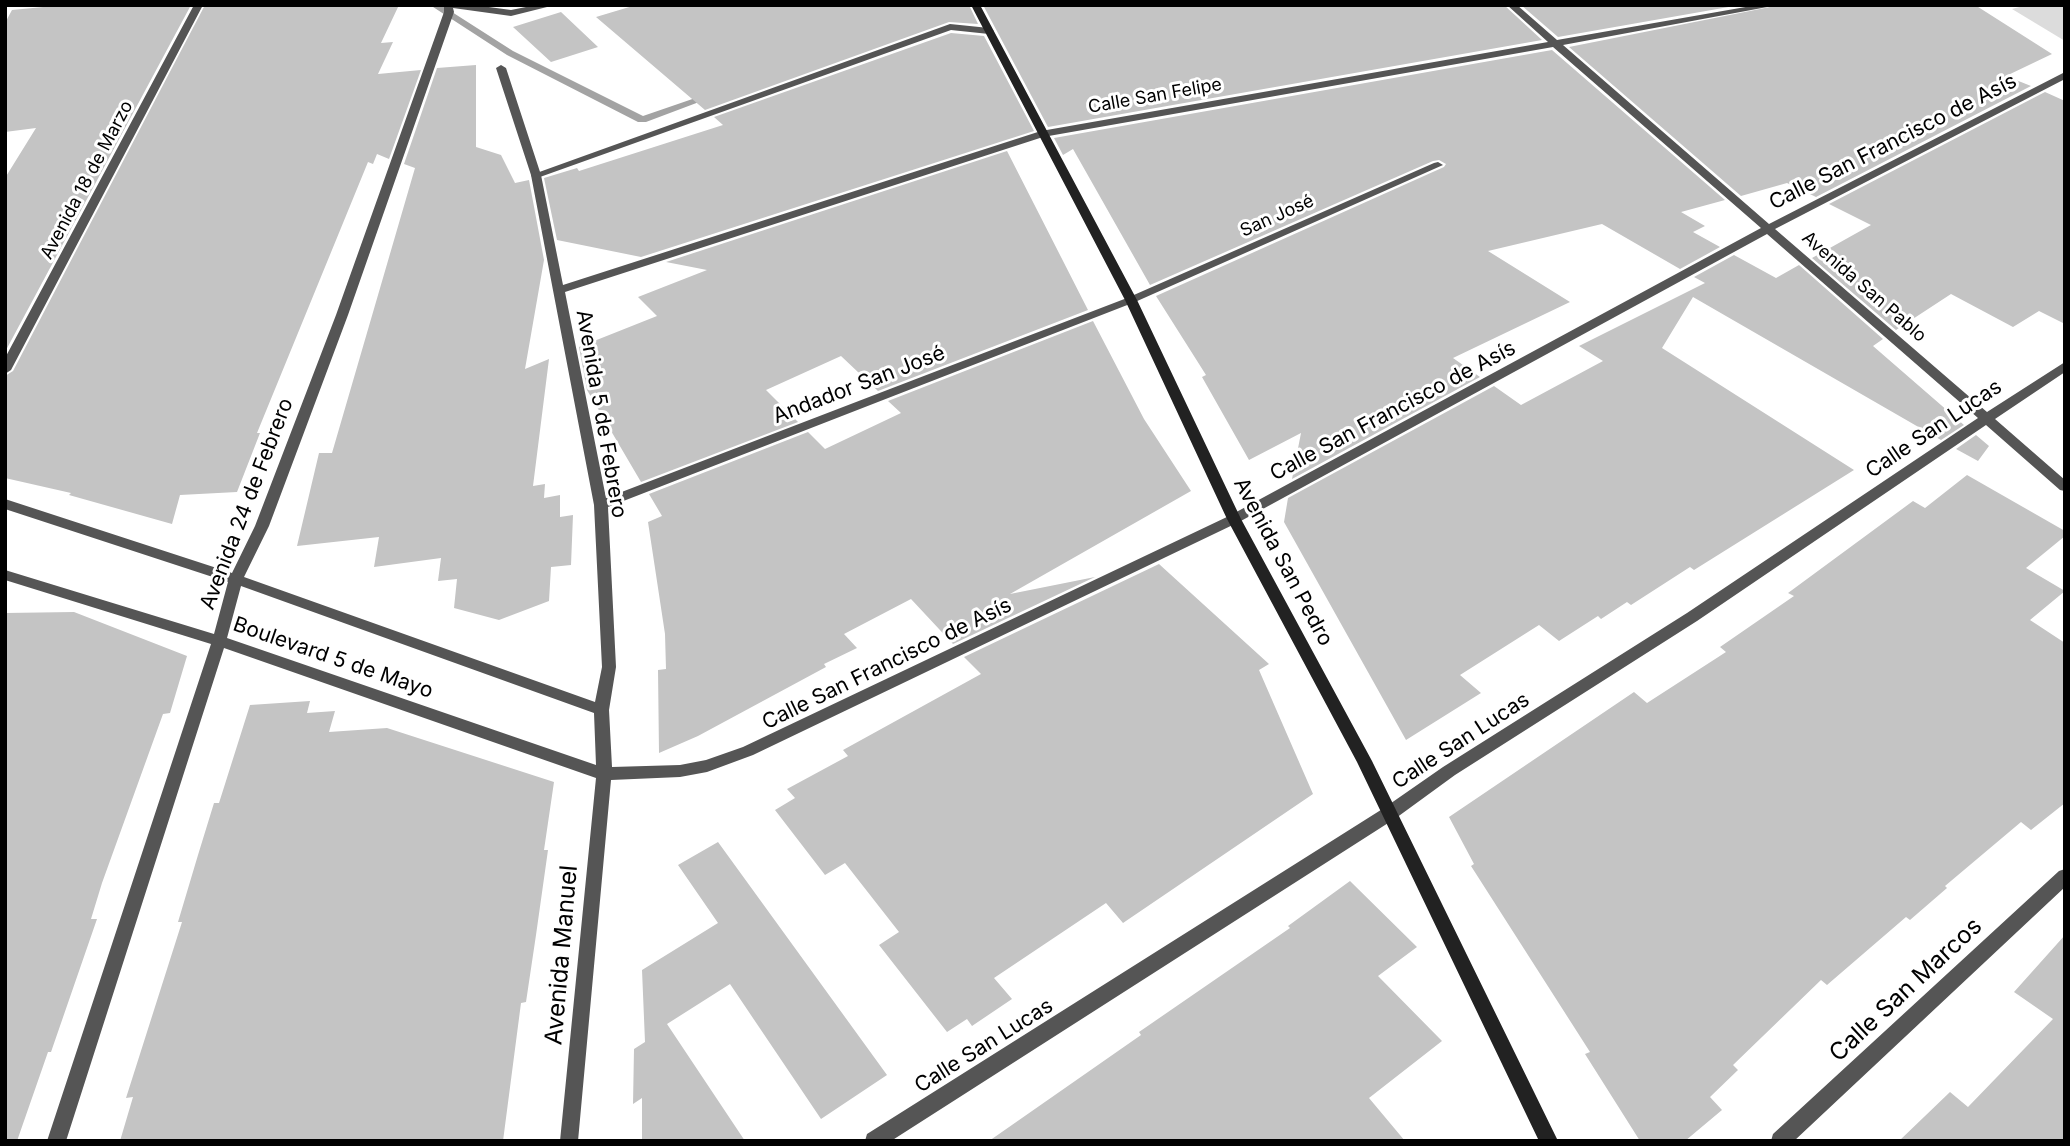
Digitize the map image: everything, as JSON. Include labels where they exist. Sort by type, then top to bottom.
[{"type":"street","name":"Avenida 18 de Marzo","points":[[5,370],[200,5]]},
{"type":"street","points":[[449,7],[511,13],[551,5]]},
{"type":"street","name":"Avenida San Pablo","points":[[1511,5],[2065,487]]},
{"type":"street","name":"Calle San Felipe","points":[[559,290],[1041,134],[1774,5]]},
{"type":"street","name":"Avenida 24 de Febrero","points":[[56,1141],[219,641],[236,579],[261,526],[342,315],[449,7]]},
{"type":"street","name":"Avenida San Pedro","points":[[977,9],[1130,300],[1234,519],[1390,813],[1549,1141]]},
{"type":"street","points":[[536,175],[950,27],[989,31]]},
{"type":"street","name":"Avenida 5 de Febrero","points":[[501,68],[536,175],[601,505],[609,667],[601,710],[604,774]]},
{"type":"street","name":"Calle San Francisco de Asís","points":[[604,774],[680,771],[707,766],[748,751],[1234,519],[1769,228],[2065,75]]},
{"type":"street","name":"San José","points":[[1130,300],[1438,165]]},
{"type":"street","name":"Andador San José","points":[[601,505],[1130,300]]},
{"type":"street","name":"Calle San Lucas","points":[[874,1141],[1390,813],[1449,771],[1692,617],[2065,366]]},
{"type":"street","name":"Boulevard 5 de Mayo","points":[[5,504],[236,579],[601,710]]},
{"type":"street","name":"Boulevard 5 de Mayo","points":[[5,575],[219,641],[604,774]]},
{"type":"street","name":"Avenida Manuel","points":[[569,1141],[604,774]]},
{"type":"street","name":"Calle San Marcos","points":[[1780,1141],[2065,876]]},
{"type":"shaded area","points":[[2027,5],[2065,5],[2065,41],[2012,9]]},
{"type":"building","points":[[64,5],[191,5],[5,352],[5,178],[36,128],[5,132],[5,23],[12,10]]},
{"type":"building","points":[[205,5],[399,5],[381,43],[393,42],[378,74],[421,70],[389,159],[377,154],[373,164],[368,162],[257,433],[260,433],[237,492],[180,495],[172,524],[69,495],[71,493],[5,478],[5,376],[13,371]]},
{"type":"building","points":[[636,5],[969,5],[978,24],[949,22],[705,110],[596,17]]},
{"type":"building","points":[[983,5],[1504,5],[1542,40],[1048,127]]},
{"type":"building","points":[[1521,5],[1740,5],[1558,37]]},
{"type":"building","points":[[1780,5],[1975,5],[2052,54],[2006,76],[2031,86],[1816,197],[1787,183],[1741,196],[1569,47]]},
{"type":"building","points":[[561,12],[598,47],[551,62],[513,27]]},
{"type":"building","points":[[951,33],[984,36],[1034,131],[641,257],[557,240],[544,178],[577,168],[579,171],[723,125],[714,117]]},
{"type":"building","points":[[1552,50],[1725,200],[1681,212],[1705,226],[1693,232],[1720,247],[1680,269],[1602,224],[1488,251],[1570,302],[1453,358],[1480,377],[1292,479],[1301,433],[1249,460],[1202,377],[1206,375],[1156,296],[1446,164],[1439,160],[1433,161],[1150,285],[1073,149],[1063,155],[1054,138]]},
{"type":"building","points":[[476,65],[476,147],[501,155],[515,183],[529,180],[544,260],[525,369],[549,359],[533,486],[545,484],[544,498],[560,495],[560,517],[573,515],[571,565],[551,567],[549,601],[499,620],[454,608],[457,579],[438,581],[441,558],[374,567],[379,537],[297,546],[319,453],[332,453],[415,168],[404,164],[437,68]]},
{"type":"building","points":[[2045,92],[2065,101],[2065,324],[2039,311],[2013,327],[1951,294],[1896,330],[1812,258],[1871,225],[1829,204]]},
{"type":"building","points":[[1007,151],[1088,310],[878,391],[841,356],[766,390],[798,422],[641,482],[587,390],[579,347],[657,316],[638,297],[707,270],[666,262]]},
{"type":"building","points":[[1734,255],[1776,278],[1799,265],[1883,339],[1873,346],[1964,425],[1941,440],[1693,297],[1662,348],[1854,470],[1694,570],[1690,567],[1631,605],[1627,602],[1601,619],[1598,616],[1559,641],[1539,625],[1460,675],[1481,693],[1406,740],[1284,522],[1288,498],[1494,386],[1521,405],[1603,361],[1579,346],[1705,283],[1694,277]]},
{"type":"building","points":[[1093,321],[1144,419],[1191,491],[1010,594],[1095,577],[953,644],[911,599],[844,634],[857,648],[824,664],[826,667],[698,736],[659,753],[658,670],[666,669],[665,634],[648,522],[662,516],[649,494],[808,432],[825,449],[901,413],[888,401]]},
{"type":"building","points":[[1976,435],[1989,446],[1978,461],[1956,449]]},
{"type":"building","points":[[1967,475],[2065,531],[2065,536],[2026,568],[2065,591],[2030,620],[2065,643],[2065,803],[2031,830],[2021,822],[1945,886],[1947,888],[1910,920],[1906,917],[1827,985],[1821,980],[1733,1065],[1738,1070],[1710,1097],[1722,1110],[1685,1141],[1640,1141],[1585,1054],[1590,1052],[1471,866],[1474,864],[1449,817],[1634,692],[1647,703],[1726,652],[1720,647],[1794,596],[1788,593],[1913,501],[1925,508]]},
{"type":"building","points":[[1159,564],[1269,664],[1259,670],[1313,794],[1123,923],[1106,903],[994,978],[1012,999],[972,1026],[967,1019],[947,1032],[879,945],[899,932],[845,863],[825,875],[775,810],[795,798],[787,789],[848,756],[843,750],[981,674],[964,657]]},
{"type":"building","points":[[74,612],[187,656],[170,713],[163,714],[102,883],[91,919],[97,919],[51,1052],[48,1052],[17,1141],[5,1141],[5,613]]},
{"type":"building","points":[[310,701],[307,713],[335,711],[329,732],[387,728],[554,782],[536,935],[526,1002],[521,1003],[503,1141],[120,1141],[133,1097],[126,1098],[182,922],[178,922],[214,803],[219,803],[250,705]]},
{"type":"building","points":[[718,842],[887,1075],[821,1119],[730,984],[667,1024],[745,1141],[642,1141],[642,1098],[633,1104],[634,1049],[645,1042],[642,970],[718,923],[678,865]]},
{"type":"building","points":[[1350,881],[1417,947],[1378,976],[1442,1041],[1369,1098],[1405,1141],[989,1141],[1141,1035],[1139,1032],[1290,928],[1288,926]]},
{"type":"building","points":[[2065,935],[2065,1141],[1899,1141],[1950,1092],[1968,1107],[2053,1019],[2014,992]]},
{"type":"waterway","points":[[434,5],[510,53],[642,120],[710,96]]}]
